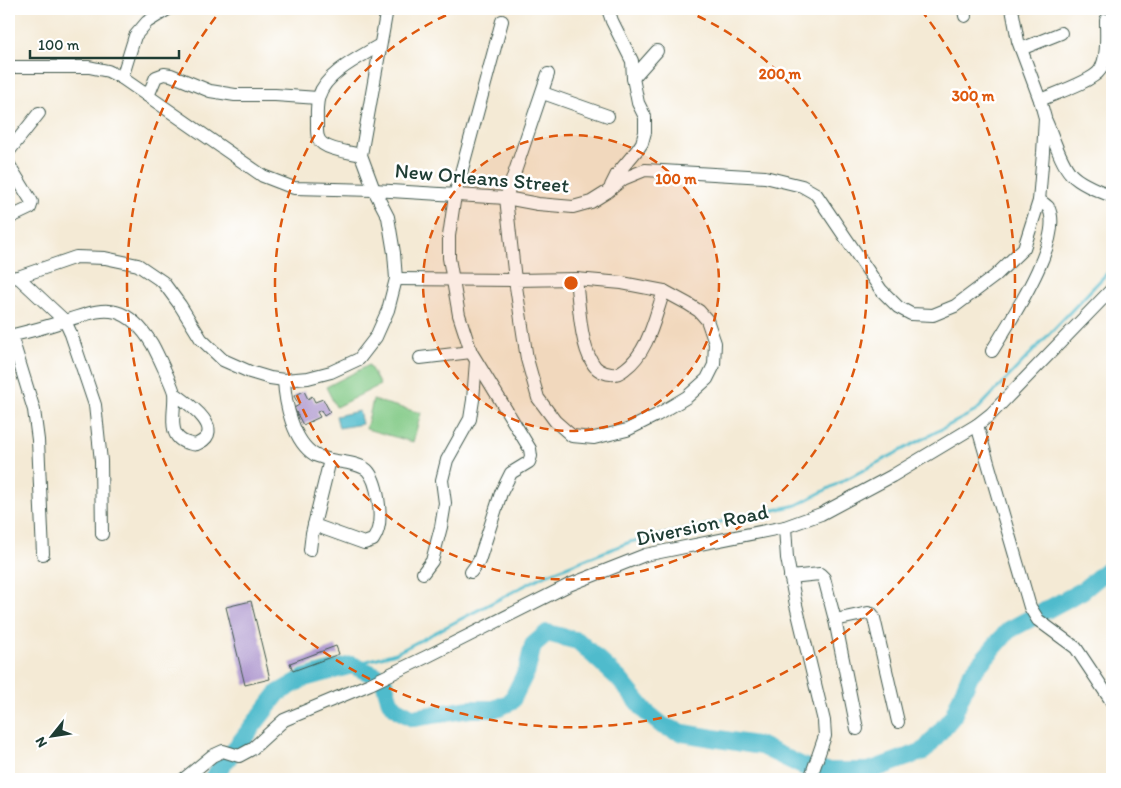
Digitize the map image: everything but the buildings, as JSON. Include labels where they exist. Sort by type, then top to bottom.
[{"type":"street","points":[[122,78],[135,36],[147,22],[168,9]]},
{"type":"street","points":[[380,45],[330,78],[322,87],[318,98],[316,133],[318,140],[324,145],[361,155],[387,9]]},
{"type":"street","points":[[607,192],[617,174],[638,149],[645,132],[645,117],[638,103],[632,61],[612,22],[608,9]]},
{"type":"street","name":"New Orleans Street","points":[[9,68],[89,67],[108,71],[122,78],[263,176],[294,188],[374,190],[506,198],[538,204],[573,207],[591,202],[623,180],[644,170],[765,177],[802,186],[816,194],[881,290],[898,307],[911,314],[933,315],[955,306],[995,276],[1024,248],[1039,200],[1045,118],[1021,49],[1012,9]]},
{"type":"street","points":[[1040,100],[1093,78],[1100,70],[1106,43],[1106,20]]},
{"type":"street","points":[[471,572],[478,561],[500,493],[510,473],[528,462],[531,456],[530,449],[474,357],[459,315],[449,258],[449,236],[455,195],[502,21]]},
{"type":"street","points":[[1021,49],[1061,33]]},
{"type":"street","points":[[633,78],[657,51]]},
{"type":"street","points":[[148,96],[156,77],[164,74],[210,91],[318,98]]},
{"type":"street","points":[[396,279],[515,280],[576,279],[622,283],[664,291],[699,311],[707,320],[715,342],[714,365],[706,379],[687,397],[627,430],[594,438],[572,436],[555,421],[538,398],[527,359],[515,280],[506,198],[548,74]]},
{"type":"street","points":[[543,93],[608,116]]},
{"type":"street","points":[[9,151],[38,113]]},
{"type":"street","points":[[1045,118],[1064,163],[1072,175],[1083,183],[1112,196]]},
{"type":"street","name":"New Orleans Street","points":[[13,277],[76,257],[105,258],[138,265],[163,282],[201,339],[223,360],[250,372],[284,380],[308,378],[331,372],[359,359],[376,337],[388,310],[396,279],[388,217],[374,190],[361,155]]},
{"type":"street","points":[[9,165],[32,202],[30,208],[9,218]]},
{"type":"street","points":[[992,351],[1036,276],[1050,239],[1048,206],[1039,200]]},
{"type":"street","points":[[13,277],[65,321],[71,334],[95,405],[101,461],[102,534]]},
{"type":"street","points":[[576,279],[581,327],[591,362],[597,369],[608,374],[620,373],[642,352],[664,291]]},
{"type":"street","name":"Diversion Road","points":[[184,779],[212,756],[223,751],[233,754],[252,749],[284,720],[426,658],[569,585],[646,555],[785,527],[821,514],[892,476],[977,425],[991,414],[1112,289]]},
{"type":"street","points":[[44,554],[38,440],[34,410],[10,336],[95,311],[115,311],[130,318],[152,344],[174,393]]},
{"type":"street","points":[[420,358],[474,357]]},
{"type":"street","points":[[423,573],[432,561],[441,527],[446,502],[442,480],[447,460],[470,420],[474,400],[474,357]]},
{"type":"street","points":[[284,380],[285,401],[300,442],[315,455],[366,469],[375,482],[379,509],[378,529],[373,540],[364,543],[314,525]]},
{"type":"street","points":[[977,425],[1030,607],[1038,620],[1076,648],[1112,702]]},
{"type":"street","points":[[310,550],[314,525],[330,460]]},
{"type":"street","points":[[785,527],[790,577],[824,721],[825,736],[811,778]]},
{"type":"street","points":[[790,577],[820,574],[824,578],[857,729]]},
{"type":"street","points":[[834,620],[872,614],[898,722]]},
{"type":"green space","points":[[369,365],[380,385],[336,407],[326,387]]},
{"type":"green space","points":[[373,400],[421,413],[413,442],[366,429]]},
{"type":"water","points":[[359,411],[362,424],[339,428],[336,416]]},
{"type":"waterway","points":[[352,665],[396,653],[543,576],[630,542],[797,505],[976,411],[1112,268]]},
{"type":"waterway","points":[[384,682],[390,702],[398,710],[413,718],[470,709],[494,709],[511,702],[527,670],[533,645],[547,633],[578,641],[619,679],[646,712],[663,726],[683,733],[761,746],[813,771],[869,771],[924,751],[953,716],[970,675],[1009,630],[1082,591],[1112,566]]},
{"type":"waterway","points":[[212,779],[278,693],[304,678],[352,665],[379,677]]}]
